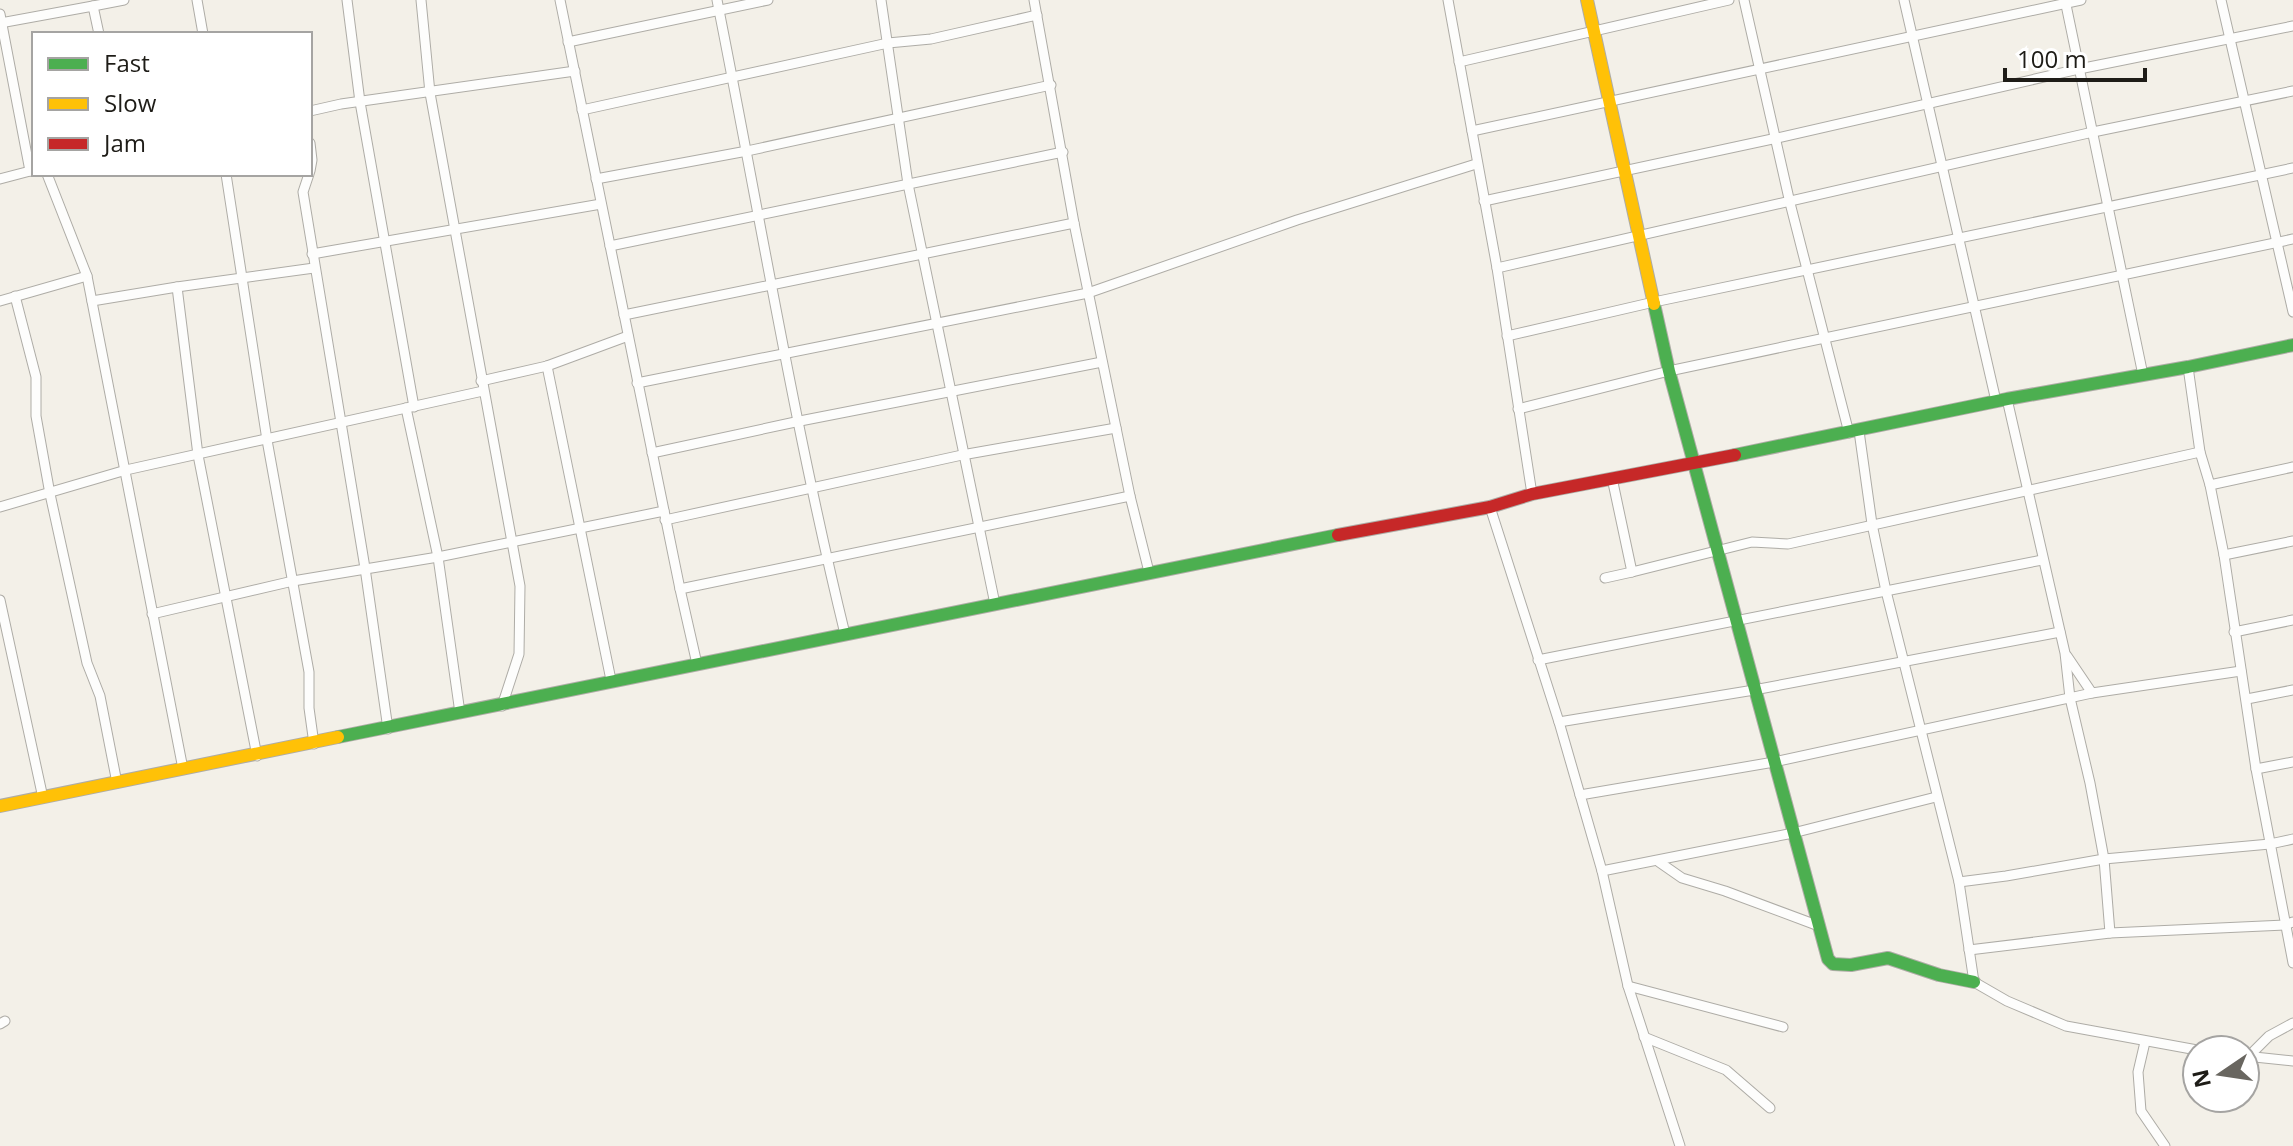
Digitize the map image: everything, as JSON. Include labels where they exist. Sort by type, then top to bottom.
[{"type":"street","points":[[0,179],[32,170],[1,20],[124,0]]},
{"type":"street","points":[[197,0],[203,32]]},
{"type":"street","points":[[347,0],[360,102],[438,557],[460,713]]},
{"type":"street","points":[[421,0],[430,93],[520,586],[519,654],[502,706]]},
{"type":"street","points":[[560,0],[697,664]]},
{"type":"street","points":[[568,42],[718,5],[768,0]]},
{"type":"street","points":[[881,0],[908,184],[995,604]]},
{"type":"street","points":[[1034,0],[1088,293],[1149,572]]},
{"type":"street","points":[[1448,0],[1497,268],[1532,494]]},
{"type":"street","points":[[1587,0],[1669,371],[1828,959],[1833,964],[1851,965],[1888,958],[1939,975],[1974,982],[2007,1001],[2066,1026],[2181,1048]]},
{"type":"street","points":[[1459,62],[1729,0]]},
{"type":"street","points":[[1744,0],[1824,337],[1854,432],[1886,591],[1959,882],[1974,982]]},
{"type":"street","points":[[1904,0],[1973,308],[2028,490],[2065,653],[2070,698],[2104,859],[2110,933]]},
{"type":"street","points":[[1472,131],[2081,0]]},
{"type":"street","points":[[2221,0],[2293,312]]},
{"type":"street","points":[[2065,2],[2143,375]]},
{"type":"street","points":[[718,5],[760,215],[770,284],[845,634]]},
{"type":"street","points":[[93,6],[99,32]]},
{"type":"street","points":[[582,110],[888,43],[931,39],[1037,15]]},
{"type":"street","points":[[1484,201],[2079,69],[2293,26]]},
{"type":"street","points":[[312,111],[575,71]]},
{"type":"street","points":[[596,179],[747,151],[1051,85]]},
{"type":"street","points":[[1497,268],[2093,132],[2293,91]]},
{"type":"street","points":[[610,246],[1063,152]]},
{"type":"street","points":[[637,383],[1088,293],[1297,220],[1476,164]]},
{"type":"street","points":[[1507,336],[1654,302],[2293,168]]},
{"type":"street","points":[[48,176],[87,276],[183,769]]},
{"type":"street","points":[[226,176],[267,440],[309,672],[309,708],[314,744]]},
{"type":"street","points":[[308,176],[302,189],[342,423],[388,729]]},
{"type":"street","points":[[312,254],[601,204]]},
{"type":"street","points":[[624,315],[1074,223]]},
{"type":"street","points":[[1518,409],[1669,371],[1824,337],[2293,239]]},
{"type":"street","points":[[92,301],[314,268]]},
{"type":"street","points":[[0,301],[87,276]]},
{"type":"street","points":[[177,287],[198,455],[257,756]]},
{"type":"street","points":[[15,296],[36,377],[36,416],[50,494],[87,663],[100,696],[117,783]]},
{"type":"street","points":[[0,507],[126,470],[410,407],[547,366],[628,336]]},
{"type":"street","points":[[0,806],[1149,572],[1490,507],[1532,494],[2293,345]]},
{"type":"street","points":[[652,453],[1102,362]]},
{"type":"street","points":[[547,366],[611,680]]},
{"type":"street","points":[[2188,367],[2200,452],[2224,555],[2256,769],[2289,923],[2293,963]]},
{"type":"street","points":[[152,614],[293,581],[438,557],[580,527],[814,488],[962,455],[1116,428]]},
{"type":"street","points":[[1605,578],[1752,542],[1788,544],[2200,452]]},
{"type":"street","points":[[2210,485],[2293,467]]},
{"type":"street","points":[[1612,478],[1632,572]]},
{"type":"street","points":[[680,589],[1130,496]]},
{"type":"street","points":[[1490,507],[1559,722],[1602,871],[1628,986],[1680,1146]]},
{"type":"street","points":[[2224,555],[2293,541]]},
{"type":"street","points":[[1538,660],[1737,623],[2042,560]]},
{"type":"street","points":[[0,600],[43,798]]},
{"type":"street","points":[[2234,632],[2293,620]]},
{"type":"street","points":[[1559,722],[1754,690],[2060,632]]},
{"type":"street","points":[[2065,653],[2092,693]]},
{"type":"street","points":[[1580,795],[1774,762],[2092,693],[2241,671]]},
{"type":"street","points":[[2247,699],[2293,690]]},
{"type":"street","points":[[2256,769],[2293,762]]},
{"type":"street","points":[[1602,871],[1793,833],[1936,797]]},
{"type":"street","points":[[1959,882],[2104,859],[2270,844],[2293,839]]},
{"type":"street","points":[[1659,862],[1682,878],[1819,926]]},
{"type":"street","points":[[1969,950],[2110,933],[2289,923]]},
{"type":"street","points":[[1628,986],[1783,1027]]},
{"type":"street","points":[[2261,1043],[2293,1023]]},
{"type":"street","points":[[1644,1037],[1726,1070],[1770,1108]]},
{"type":"street","points":[[2145,1042],[2138,1072],[2141,1111],[2165,1146]]},
{"type":"street","points":[[2261,1058],[2293,1061]]},
{"type":"traffic: fast","points":[[1654,304],[1669,371],[1828,959],[1833,964],[1851,965],[1888,958],[1939,975],[1974,982]]},
{"type":"traffic: fast","points":[[1735,455],[2293,345]]},
{"type":"traffic: fast","points":[[338,737],[1338,535]]},
{"type":"traffic: slow","points":[[1587,0],[1654,304]]},
{"type":"traffic: slow","points":[[0,806],[338,737]]},
{"type":"traffic: jam","points":[[1338,535],[1490,507],[1532,494],[1735,455]]}]
